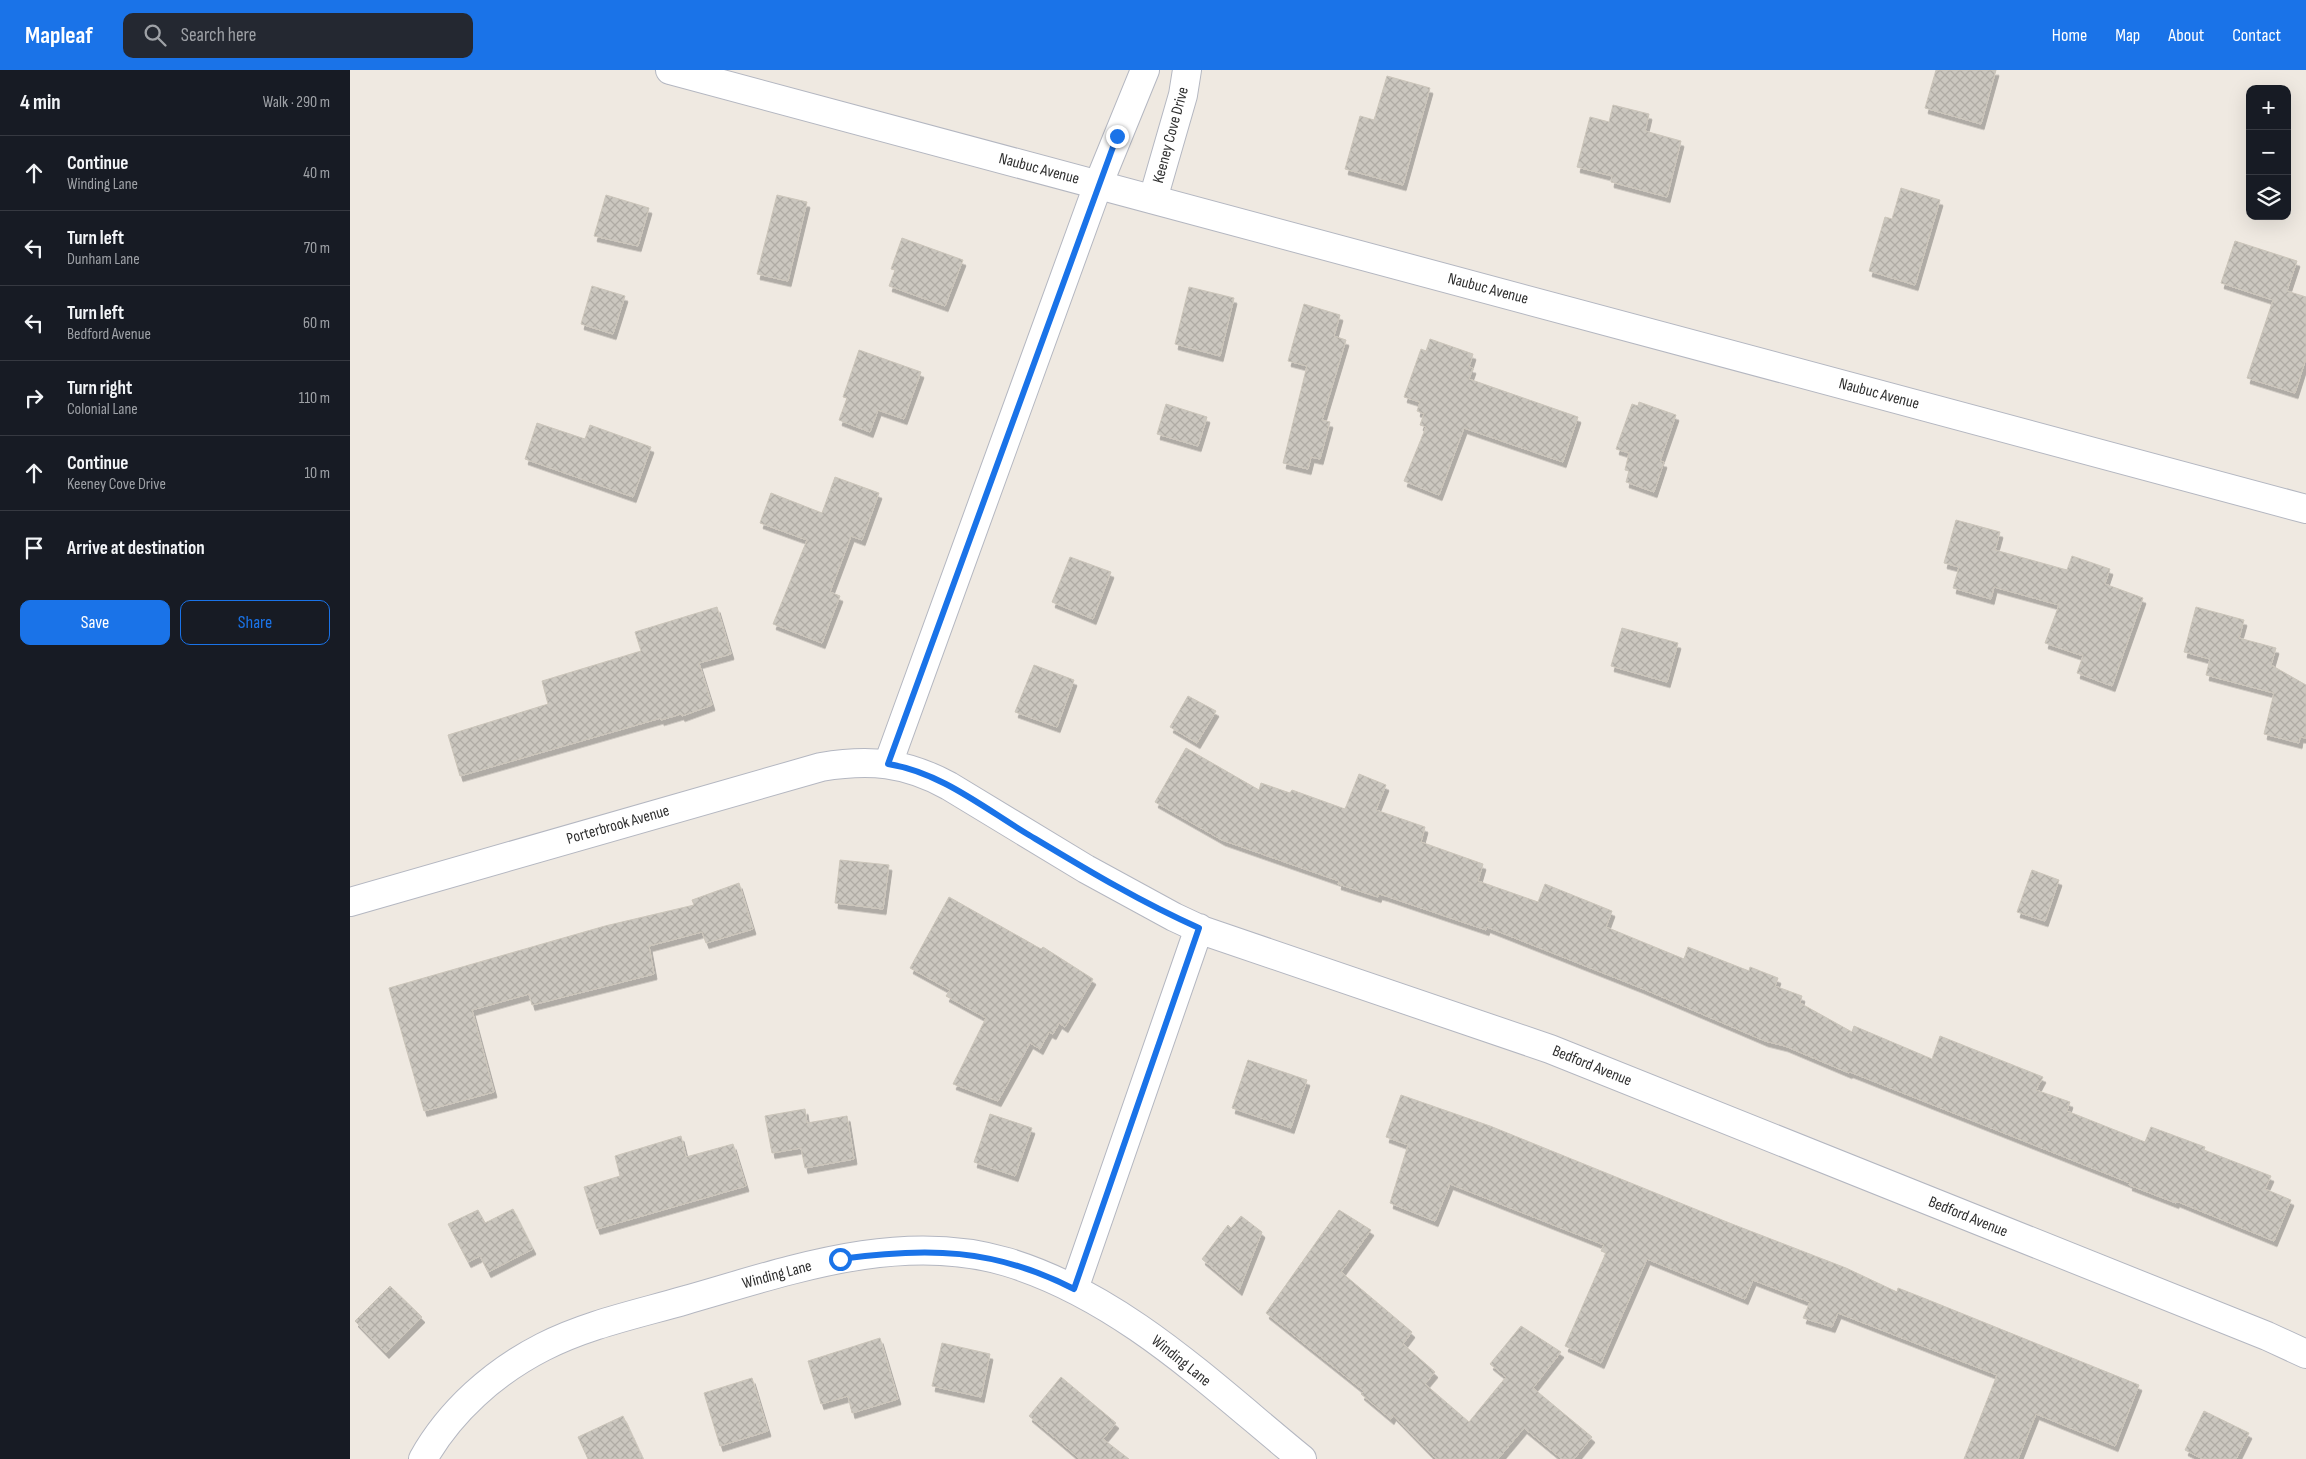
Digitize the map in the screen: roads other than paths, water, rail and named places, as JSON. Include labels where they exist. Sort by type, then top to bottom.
[{"type":"street","name":"Naubuc Avenue","points":[[670,70],[2306,509]]},
{"type":"street","points":[[888,764],[1098,185],[1145,70]]},
{"type":"street","name":"Keeney Cove Drive","points":[[1153,199],[1183,95],[1187,70]]},
{"type":"street","name":"Porterbrook Avenue","points":[[350,902],[821,767],[847,763],[888,764]]},
{"type":"street","name":"Bedford Avenue","points":[[888,764],[925,774],[941,782],[1086,868],[1166,913],[1199,928],[1236,943],[1550,1050],[2266,1336],[2306,1354]]},
{"type":"street","points":[[1074,1289],[1199,928]]},
{"type":"street","name":"Winding Lane","points":[[424,1459],[446,1425],[474,1395],[500,1374],[544,1347],[594,1326],[794,1270],[840,1259],[888,1252],[956,1253],[1008,1263],[1074,1289],[1130,1321],[1302,1459]]}]
